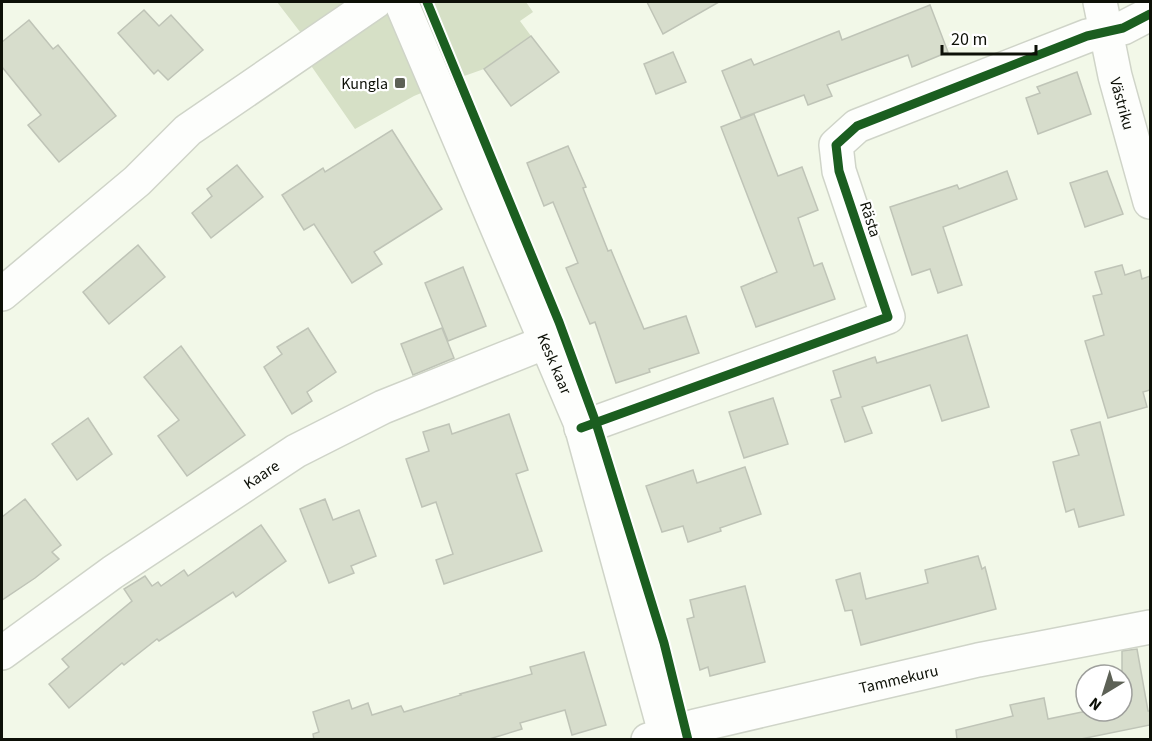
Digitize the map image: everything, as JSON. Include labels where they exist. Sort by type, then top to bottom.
[{"type":"street","points":[[2,294],[137,181],[188,130],[375,2]]},
{"type":"street","name":"Kesk kaar","points":[[401,2],[581,428],[660,738]]},
{"type":"street","name":"Rästa","points":[[581,428],[888,317],[840,171],[836,145],[857,126],[1087,36],[1103,17],[1123,28],[1150,14]]},
{"type":"street","name":"Västriku","points":[[1103,17],[1115,76],[1150,202]]},
{"type":"street","name":"Kaare","points":[[2,653],[113,572],[296,452],[383,407],[546,342]]},
{"type":"street","name":"Tammekuru","points":[[660,738],[695,726],[978,660],[1150,627]]},
{"type":"green space","points":[[277,2],[526,2],[533,12],[520,21],[531,36],[484,69],[414,96],[355,129],[305,57],[314,50]]},
{"type":"building","points":[[647,2],[719,2],[663,34]]},
{"type":"building","points":[[930,5],[948,52],[912,67],[908,55],[827,85],[832,96],[808,105],[804,95],[741,118],[722,71],[751,59],[754,65],[839,31],[842,40]]},
{"type":"building","points":[[144,10],[159,26],[171,15],[203,50],[168,80],[158,70],[154,74],[118,33]]},
{"type":"building","points":[[29,20],[53,49],[58,45],[116,116],[59,162],[28,125],[41,115],[2,67],[2,42]]},
{"type":"building","points":[[531,36],[559,72],[511,106],[484,69]]},
{"type":"building","points":[[673,52],[686,82],[656,94],[644,64]]},
{"type":"building","points":[[1077,72],[1091,114],[1038,134],[1026,98],[1040,93],[1037,87]]},
{"type":"building","points":[[754,114],[778,176],[802,167],[818,210],[798,218],[814,266],[822,263],[835,299],[756,327],[741,287],[777,272],[721,127]]},
{"type":"building","points":[[392,130],[442,209],[374,252],[382,264],[352,283],[314,224],[304,230],[282,195],[323,168],[325,172]]},
{"type":"building","points":[[568,146],[586,187],[583,188],[608,251],[611,250],[644,329],[686,316],[699,353],[649,369],[650,372],[616,383],[595,322],[590,324],[566,268],[578,263],[553,202],[544,206],[527,163]]},
{"type":"building","points":[[237,165],[263,197],[211,238],[192,213],[212,196],[207,189]]},
{"type":"building","points":[[1007,171],[1017,199],[943,227],[962,285],[938,293],[930,269],[912,275],[890,207],[957,185],[959,189]]},
{"type":"building","points":[[1107,171],[1123,214],[1085,227],[1070,183]]},
{"type":"building","points":[[138,245],[165,277],[109,324],[83,292]]},
{"type":"building","points":[[1122,265],[1125,275],[1140,270],[1142,279],[1150,276],[1150,390],[1143,392],[1147,407],[1108,418],[1085,341],[1104,335],[1093,296],[1102,294],[1095,272]]},
{"type":"building","points":[[463,267],[486,326],[448,341],[425,283]]},
{"type":"building","points":[[308,328],[336,372],[307,392],[312,401],[292,414],[264,367],[282,354],[277,347]]},
{"type":"building","points":[[442,328],[454,358],[413,375],[401,344]]},
{"type":"building","points":[[967,335],[989,407],[942,421],[930,385],[862,407],[872,433],[845,442],[831,400],[841,397],[833,371],[875,357],[877,363]]},
{"type":"building","points":[[181,346],[245,435],[187,476],[158,436],[179,420],[144,377]]},
{"type":"building","points":[[773,398],[788,444],[744,458],[729,412]]},
{"type":"building","points":[[509,414],[528,470],[516,474],[542,551],[444,584],[436,560],[453,554],[436,502],[422,507],[406,459],[429,451],[423,432],[449,424],[452,434]]},
{"type":"building","points":[[88,418],[112,454],[77,480],[52,444]]},
{"type":"building","points":[[1100,422],[1124,515],[1079,527],[1074,509],[1066,512],[1053,462],[1079,455],[1071,430]]},
{"type":"building","points":[[745,467],[761,514],[688,542],[683,526],[662,532],[646,486],[693,470],[697,483]]},
{"type":"building","points":[[25,499],[61,545],[52,552],[59,559],[2,600],[2,517]]},
{"type":"building","points":[[325,499],[333,520],[359,510],[376,556],[351,566],[354,573],[329,583],[300,509]]},
{"type":"building","points":[[261,525],[286,561],[236,597],[233,592],[159,641],[157,639],[124,665],[122,663],[69,708],[49,684],[69,667],[62,659],[132,601],[124,589],[145,576],[152,586],[158,582],[161,586],[184,570],[188,576]]},
{"type":"building","points":[[978,556],[982,569],[985,567],[996,609],[861,645],[852,610],[845,611],[836,580],[860,573],[866,599],[928,583],[925,570]]},
{"type":"building","points":[[745,586],[765,662],[710,676],[708,667],[700,670],[687,619],[694,617],[690,600]]},
{"type":"building","points":[[1137,649],[1148,711],[1150,711],[1150,725],[1076,740],[957,740],[956,730],[1013,716],[1010,705],[1044,698],[1048,719],[1074,714],[1074,723],[1134,723],[1134,663],[1122,663],[1122,651]]},
{"type":"building","points":[[584,652],[606,725],[572,735],[565,710],[520,723],[522,729],[486,740],[314,740],[313,734],[319,732],[313,712],[349,700],[352,709],[368,703],[372,715],[401,706],[404,712],[532,674],[530,667]]},
{"type":"cycle path","points":[[427,2],[559,322],[596,423],[664,643],[688,740]]},
{"type":"cycle path","points":[[581,428],[888,317],[839,171],[836,145],[857,126],[1087,36],[1123,28],[1150,14]]},
{"type":"place","name":"Kungla","points":[[400,83]]}]
